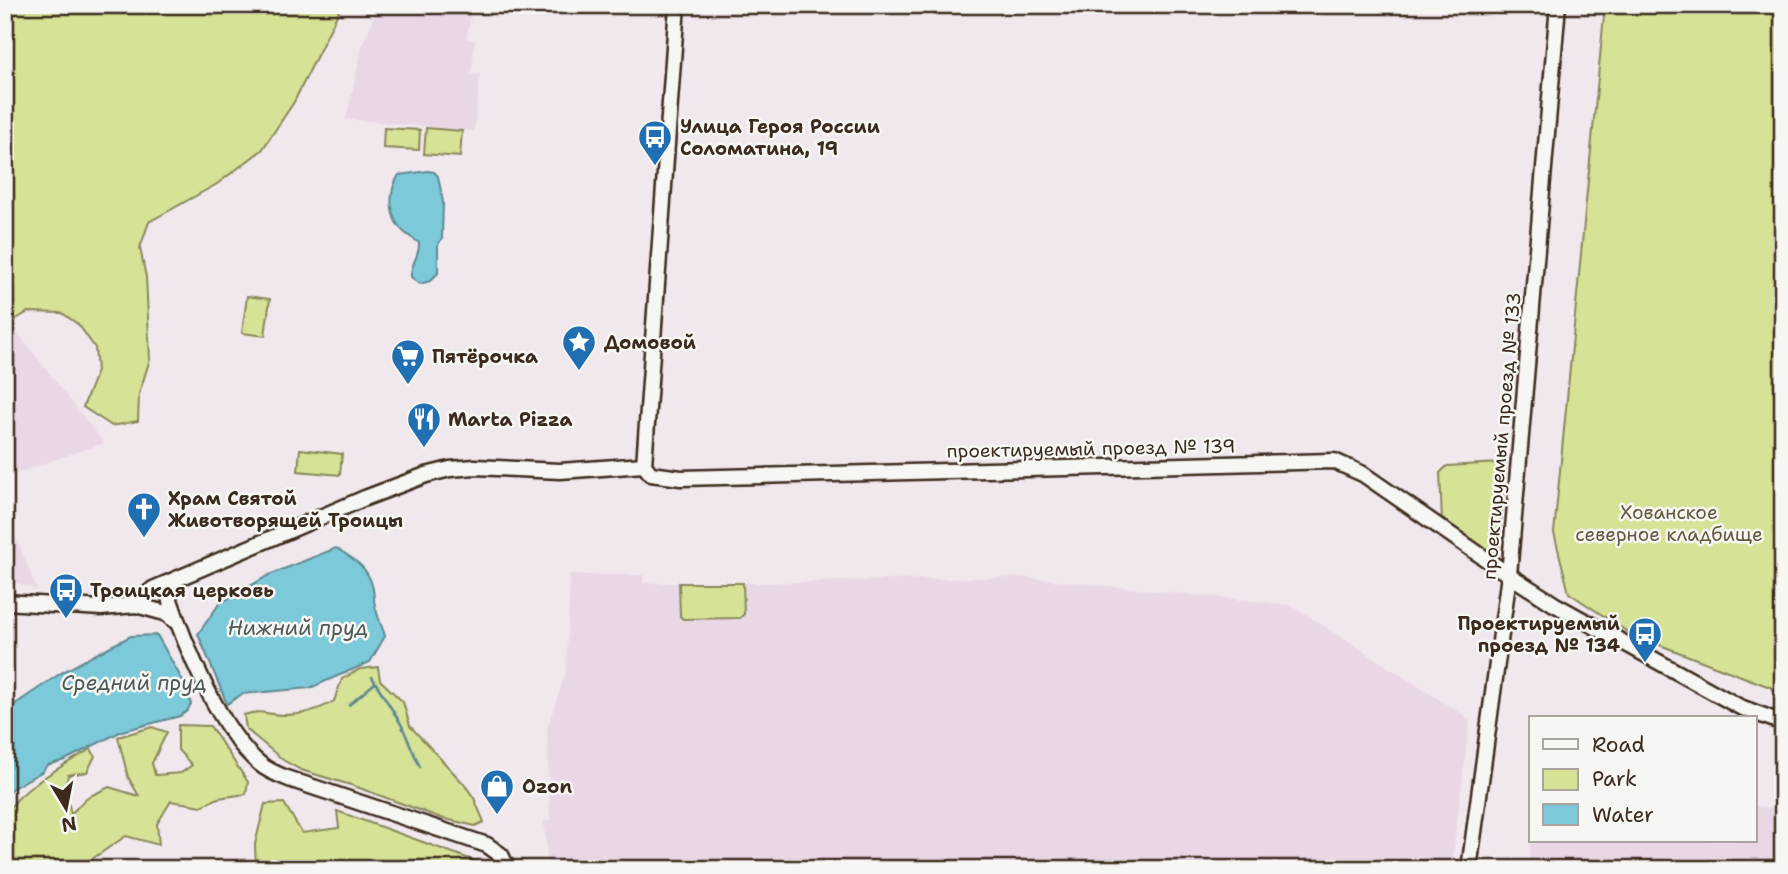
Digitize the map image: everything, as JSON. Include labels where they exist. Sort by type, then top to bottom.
[{"type":"street","points":[[155,610],[146,600],[192,573],[365,498],[426,475],[475,467],[560,471],[644,466],[677,5]]},
{"type":"street","name":"проектируемый проезд № 133","points":[[1469,869],[1509,576],[1558,5]]},
{"type":"street","name":"проектируемый проезд № 139","points":[[644,466],[652,474],[681,478],[1334,461],[1363,474],[1509,576]]},
{"type":"street","points":[[1509,576],[1648,658],[1740,707],[1783,723]]},
{"type":"street","points":[[128,605],[160,593]]},
{"type":"street","points":[[155,610],[166,608],[160,593]]},
{"type":"street","points":[[160,593],[181,627],[214,704],[237,740],[260,765],[289,779],[487,845],[501,855],[508,869]]},
{"type":"street","points":[[5,602],[101,608],[143,606],[171,617],[181,627]]},
{"type":"shaded area","points":[[379,5],[452,5],[472,9],[466,39],[475,41],[471,74],[480,75],[474,131],[346,119],[363,43]]},
{"type":"shaded area","points":[[10,323],[104,443],[5,477],[5,326]]},
{"type":"shaded area","points":[[5,509],[37,590],[5,579]]},
{"type":"shaded area","points":[[570,575],[643,575],[643,583],[1021,577],[1291,605],[1470,719],[1451,869],[548,867],[544,821],[550,820],[547,729],[566,671]]},
{"type":"shaded area","points":[[1756,806],[1783,809],[1783,869],[1529,869],[1531,842],[1756,842]]},
{"type":"green space","points":[[5,5],[342,5],[294,102],[262,150],[217,184],[149,222],[140,248],[146,277],[150,359],[139,394],[138,421],[112,426],[83,407],[97,371],[95,348],[79,325],[62,313],[28,312],[5,326]]},
{"type":"green space","name":"Хованское северное кладбище","points":[[1605,5],[1783,5],[1783,692],[1631,634],[1569,593],[1554,533]]},
{"type":"green space","points":[[384,128],[420,130],[419,150],[383,148]]},
{"type":"green space","points":[[426,128],[462,131],[460,157],[424,154]]},
{"type":"green space","points":[[247,296],[270,299],[265,336],[242,333]]},
{"type":"green space","points":[[300,449],[342,454],[340,475],[298,471]]},
{"type":"green space","points":[[1499,463],[1505,466],[1505,473],[1499,546],[1493,552],[1488,552],[1442,521],[1440,473],[1447,466]]},
{"type":"green space","points":[[679,583],[743,583],[744,614],[740,618],[683,619],[680,616]]},
{"type":"green space","points":[[378,667],[380,680],[403,702],[410,726],[464,784],[474,798],[484,822],[475,826],[441,818],[301,770],[283,760],[246,729],[244,715],[260,712],[291,715],[316,709],[334,701],[342,679],[360,669]]},
{"type":"green space","points":[[178,725],[210,726],[248,782],[246,794],[218,798],[202,806],[171,801],[157,824],[159,845],[126,836],[83,865],[52,869],[5,869],[5,818],[10,808],[29,789],[91,749],[95,756],[87,772],[68,775],[65,790],[71,814],[86,798],[109,787],[139,796],[128,777],[118,737],[152,727],[167,732],[152,763],[155,775],[181,773],[192,765],[178,750]]},
{"type":"green space","points":[[284,803],[302,833],[339,828],[337,811],[481,863],[482,869],[256,869],[255,844],[265,804]]},
{"type":"water","points":[[428,171],[438,176],[443,202],[442,238],[438,245],[438,273],[430,281],[420,284],[411,277],[419,243],[399,227],[393,213],[392,197],[399,175]]},
{"type":"water","name":"Нижний пруд","points":[[336,548],[357,562],[371,581],[375,607],[385,636],[370,662],[310,688],[242,694],[227,704],[198,634],[219,604],[269,575]]},
{"type":"water","name":"Средний пруд","points":[[157,635],[185,685],[191,704],[187,711],[180,716],[122,731],[65,760],[47,765],[43,771],[11,789],[5,797],[5,711],[61,673],[131,636]]},
{"type":"waterway","points":[[372,677],[401,724],[420,767]]},
{"type":"waterway","points":[[349,705],[375,683]]},
{"type":"place","name":"Улица Героя России Соломатина, 19","points":[[655,167]]},
{"type":"place","name":"Домовой","points":[[579,372]]},
{"type":"place","name":"Пятёрочка","points":[[408,386]]},
{"type":"place","name":"Marta Pizza","points":[[424,449]]},
{"type":"place","name":"Храм Святой Животворящей Троицы","points":[[144,539]]},
{"type":"place","name":"Троицкая церковь","points":[[66,620]]},
{"type":"place","name":"Проектируемый проезд № 134","points":[[1645,664]]},
{"type":"place","name":"Ozon","points":[[497,816]]}]
